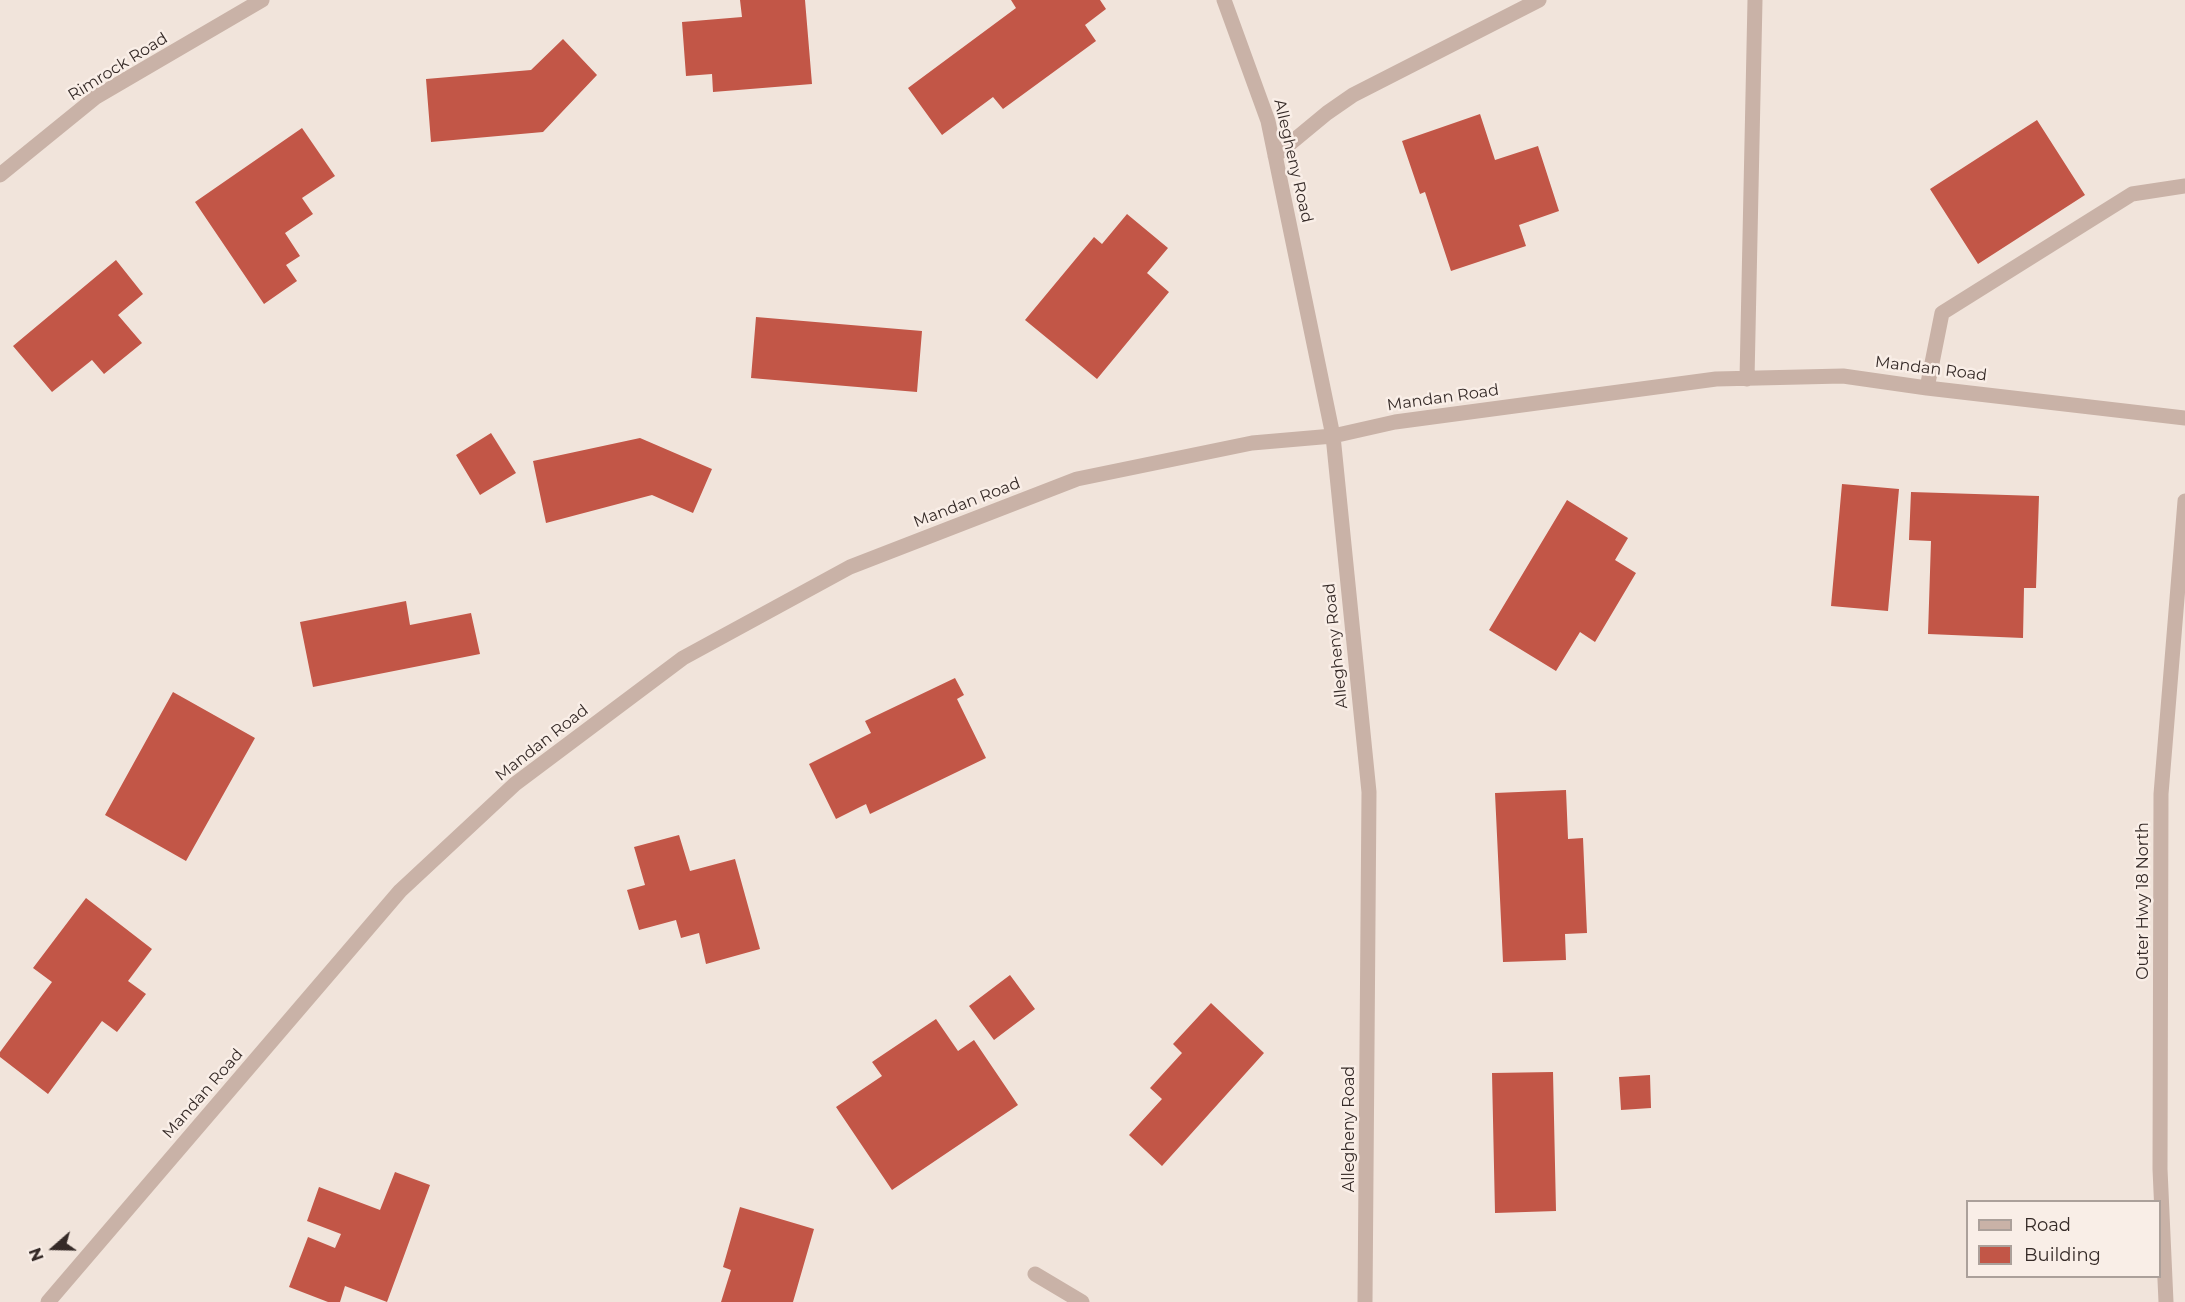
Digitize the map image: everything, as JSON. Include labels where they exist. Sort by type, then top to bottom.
[{"type":"street","name":"Rimrock Road","points":[[0,175],[96,97],[262,0]]},
{"type":"street","name":"Allegheny Road","points":[[1224,0],[1268,121],[1333,436],[1369,792],[1365,1302]]},
{"type":"street","points":[[1275,156],[1327,113],[1353,95],[1539,0]]},
{"type":"street","points":[[1747,379],[1755,0]]},
{"type":"street","points":[[1927,388],[1942,313],[2132,194],[2185,186]]},
{"type":"street","name":"Mandan Road","points":[[48,1302],[400,891],[515,784],[683,658],[850,567],[1077,480],[1252,443],[1333,436],[1395,422],[1716,379],[1843,376],[2185,418]]},
{"type":"street","name":"Outer Hwy 18 North","points":[[2166,1302],[2160,1169],[2161,794],[2185,501]]},
{"type":"street","points":[[1035,1274],[1082,1302]]},
{"type":"building","points":[[740,0],[805,0],[812,84],[713,92],[712,74],[686,76],[682,22],[742,17]]},
{"type":"building","points":[[1011,0],[1100,0],[1106,9],[1085,25],[1096,41],[1003,109],[993,97],[942,135],[908,88],[1016,8]]},
{"type":"building","points":[[563,39],[597,75],[543,132],[431,142],[426,79],[531,70]]},
{"type":"building","points":[[1480,114],[1495,160],[1538,146],[1559,211],[1519,225],[1526,246],[1451,271],[1425,192],[1420,194],[1402,141]]},
{"type":"building","points":[[2037,120],[2085,195],[1978,264],[1930,189]]},
{"type":"building","points":[[302,128],[335,176],[302,198],[313,214],[285,233],[300,256],[286,265],[297,281],[264,304],[195,202]]},
{"type":"building","points":[[1127,214],[1168,248],[1147,273],[1169,292],[1097,379],[1025,320],[1094,237],[1102,244]]},
{"type":"building","points":[[116,260],[143,294],[118,315],[142,343],[104,374],[92,360],[52,392],[13,346]]},
{"type":"building","points":[[756,317],[922,331],[917,392],[751,378]]},
{"type":"building","points":[[491,433],[516,473],[480,495],[456,455]]},
{"type":"building","points":[[640,438],[712,469],[693,513],[652,495],[546,523],[533,461]]},
{"type":"building","points":[[1842,484],[1899,489],[1888,611],[1831,606]]},
{"type":"building","points":[[1911,492],[2039,496],[2036,588],[2024,588],[2023,638],[1928,634],[1931,541],[1909,540]]},
{"type":"building","points":[[1567,500],[1628,538],[1615,560],[1636,573],[1595,642],[1580,632],[1556,671],[1489,630]]},
{"type":"building","points":[[406,601],[410,625],[471,613],[480,654],[313,687],[300,622]]},
{"type":"building","points":[[955,678],[964,695],[957,699],[986,758],[870,814],[866,804],[836,819],[809,764],[871,733],[865,721]]},
{"type":"building","points":[[173,692],[255,738],[186,861],[105,815]]},
{"type":"building","points":[[1566,790],[1568,839],[1583,838],[1587,933],[1565,934],[1566,960],[1503,962],[1495,793]]},
{"type":"building","points":[[679,835],[690,871],[735,859],[760,949],[706,964],[699,933],[681,938],[676,920],[639,930],[627,890],[645,885],[634,847]]},
{"type":"building","points":[[86,898],[152,949],[128,981],[146,994],[117,1032],[102,1021],[48,1094],[0,1057],[0,1052],[52,982],[33,968]]},
{"type":"building","points":[[1010,975],[1035,1009],[994,1040],[969,1006]]},
{"type":"building","points":[[1211,1003],[1264,1053],[1162,1166],[1129,1135],[1162,1099],[1150,1088],[1182,1053],[1173,1044]]},
{"type":"building","points":[[936,1019],[958,1051],[974,1040],[1018,1105],[892,1190],[836,1107],[882,1076],[872,1062]]},
{"type":"building","points":[[1553,1072],[1556,1211],[1495,1213],[1492,1073]]},
{"type":"building","points":[[1650,1075],[1651,1108],[1621,1110],[1619,1077]]},
{"type":"building","points":[[395,1172],[430,1185],[387,1302],[345,1286],[340,1302],[328,1302],[289,1287],[308,1237],[335,1248],[341,1234],[307,1221],[319,1187],[380,1210]]},
{"type":"building","points":[[740,1207],[814,1229],[793,1302],[721,1302],[731,1270],[723,1267]]}]
